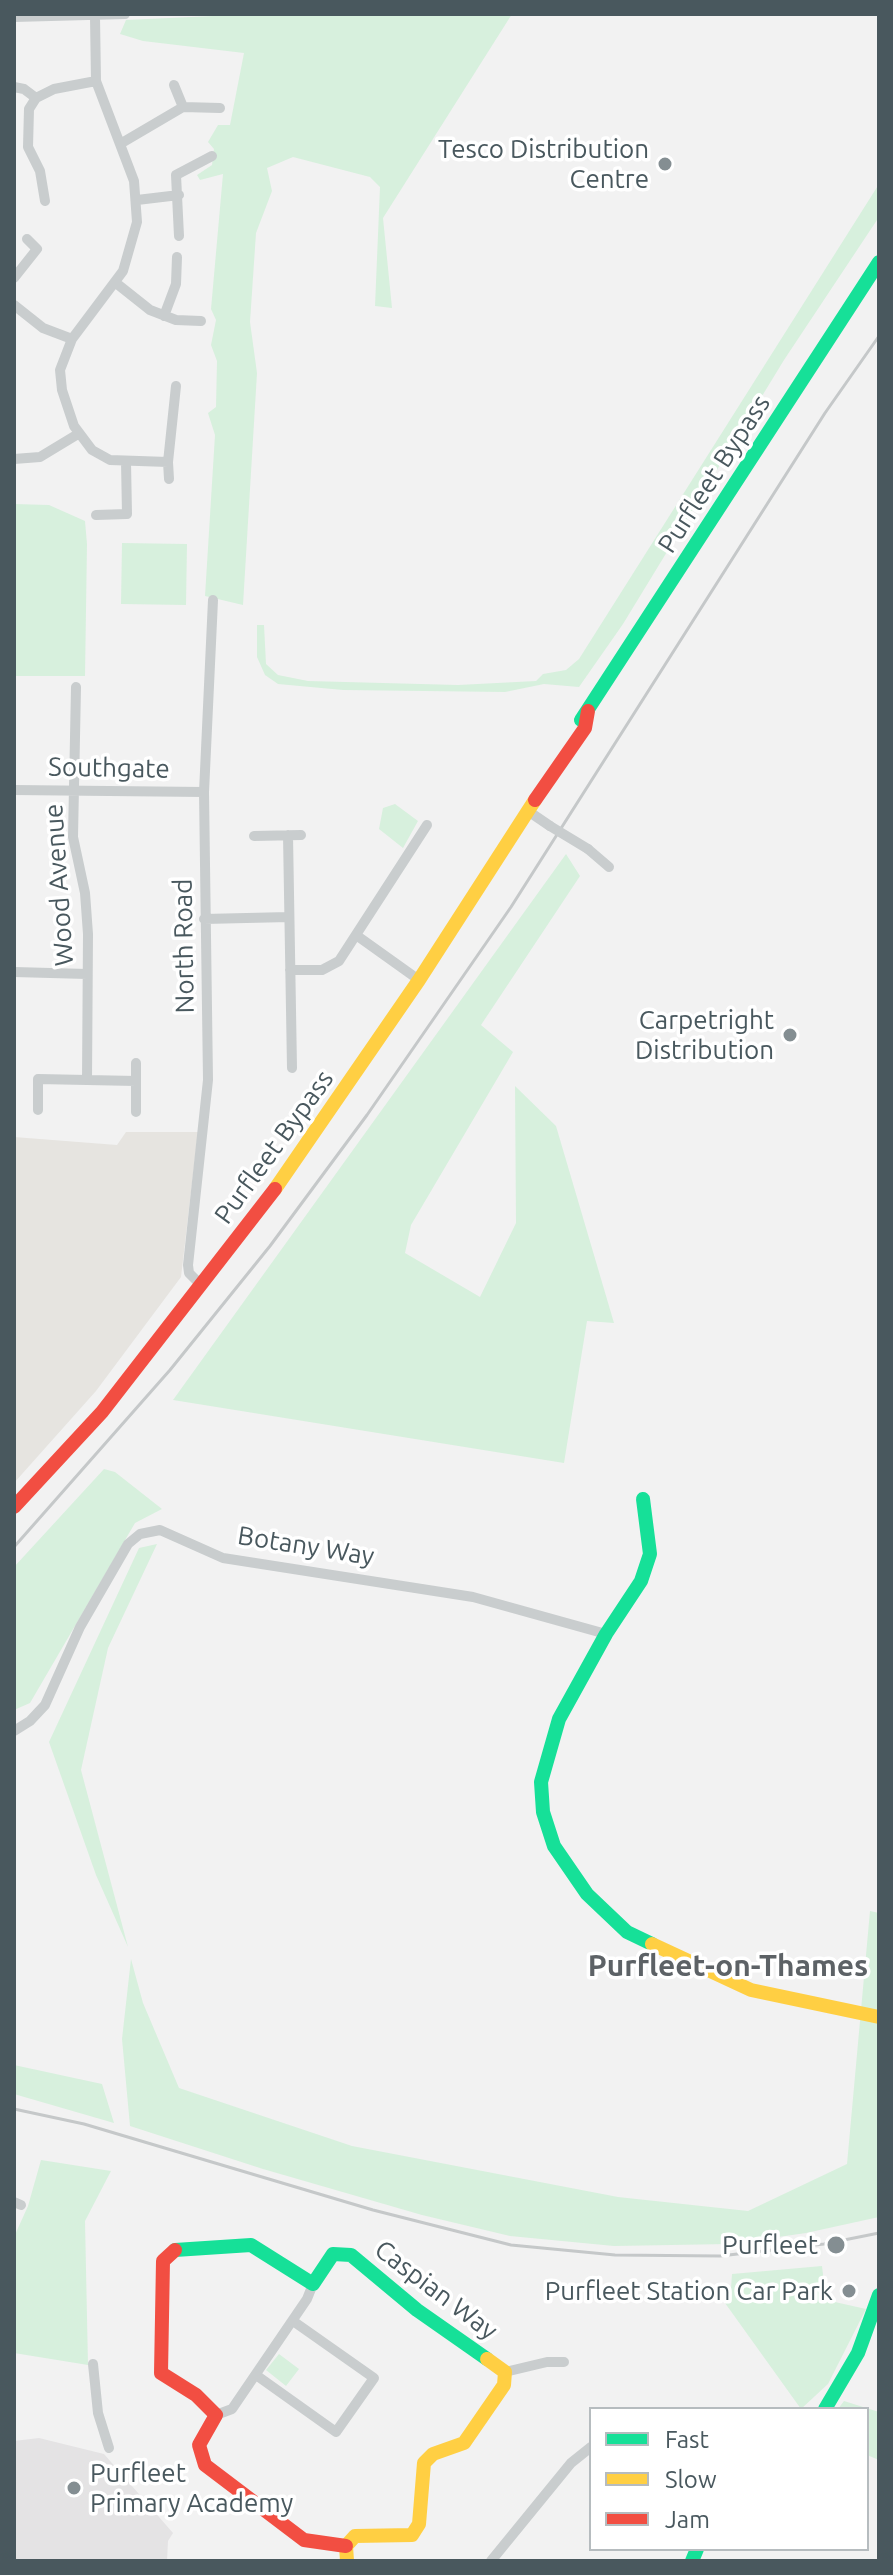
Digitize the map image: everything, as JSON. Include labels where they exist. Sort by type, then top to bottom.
[{"type":"street","points":[[14,17],[125,14]]},
{"type":"street","points":[[95,17],[96,81],[134,181],[137,200],[135,240],[116,283],[72,339],[60,370],[69,417],[92,450],[110,460],[168,462]]},
{"type":"street","points":[[45,201],[40,171],[28,147],[26,124],[36,98],[54,89],[96,81]]},
{"type":"street","points":[[174,85],[183,107]]},
{"type":"street","points":[[14,87],[24,89],[36,98]]},
{"type":"street","points":[[120,144],[183,107],[220,108]]},
{"type":"street","points":[[14,148],[28,147]]},
{"type":"street","points":[[179,236],[176,175],[212,156]]},
{"type":"street","points":[[137,200],[179,195]]},
{"type":"street","points":[[14,278],[37,249],[27,239]]},
{"type":"street","points":[[164,316],[176,284],[177,257]]},
{"type":"street","name":"Purfleet Bypass","points":[[14,1507],[102,1412],[260,1211],[419,980],[541,791],[546,773],[879,262]]},
{"type":"street","points":[[116,283],[150,310],[164,316],[201,321]]},
{"type":"street","points":[[14,305],[43,328],[72,339]]},
{"type":"street","points":[[169,479],[176,386]]},
{"type":"street","points":[[14,459],[40,457],[78,434]]},
{"type":"street","points":[[96,515],[127,514],[126,462]]},
{"type":"street","name":"North Road","points":[[201,1285],[189,1273],[188,1265],[208,1080],[204,792],[213,600]]},
{"type":"street","name":"Wood Avenue","points":[[76,687],[73,837],[85,893],[87,1080]]},
{"type":"street","name":"Southgate","points":[[14,790],[204,792]]},
{"type":"street","points":[[528,811],[588,849],[609,867]]},
{"type":"street","points":[[290,970],[322,970],[339,961],[427,825]]},
{"type":"street","points":[[288,835],[292,1068]]},
{"type":"street","points":[[254,836],[301,835]]},
{"type":"street","points":[[204,919],[289,917]]},
{"type":"street","points":[[356,935],[419,980]]},
{"type":"street","points":[[14,972],[87,974]]},
{"type":"street","points":[[136,1063],[136,1112]]},
{"type":"street","points":[[38,1110],[38,1079],[136,1081]]},
{"type":"street","points":[[643,1499],[650,1554],[641,1581],[606,1634],[559,1719],[541,1782],[543,1812],[554,1846],[587,1894],[627,1932],[687,1963],[751,1990],[879,2017]]},
{"type":"street","name":"Botany Way","points":[[14,1731],[45,1705],[80,1627],[128,1544],[140,1534],[160,1530],[223,1558],[473,1597],[606,1634]]},
{"type":"street","points":[[251,2245],[313,2284],[293,2321],[232,2409],[216,2415],[196,2395],[161,2373],[163,2261],[171,2250],[251,2245]]},
{"type":"street","name":"Caspian Way","points":[[216,2415],[199,2445],[205,2465],[304,2540],[346,2554],[355,2536],[412,2535],[419,2524],[424,2463],[433,2454],[464,2443],[504,2385],[505,2372],[417,2310],[351,2255],[333,2254],[313,2284]]},
{"type":"street","points":[[826,2407],[858,2353],[879,2295]]},
{"type":"street","points":[[256,2375],[336,2432],[374,2378],[293,2321]]},
{"type":"street","points":[[505,2372],[547,2362],[564,2362]]},
{"type":"street","points":[[93,2364],[98,2413],[109,2448]]},
{"type":"street","points":[[491,2561],[571,2463],[589,2449]]},
{"type":"shaded area","points":[[126,1132],[198,1132],[181,1277],[96,1391],[14,1483],[14,1137],[117,1145]]},
{"type":"shaded area","name":"Purfleet Primary Academy","points":[[39,2438],[104,2454],[173,2533],[168,2541],[167,2561],[14,2561],[14,2441]]},
{"type":"green space","points":[[256,14],[512,14],[383,218],[392,308],[375,306],[380,187],[370,177],[293,157],[267,168],[272,191],[256,233],[250,322],[257,373],[243,605],[205,596],[215,435],[208,413],[216,407],[217,361],[211,345],[216,320],[211,309],[223,174],[200,180],[197,175],[212,165],[214,149],[208,142],[218,125],[230,125],[244,53],[143,41],[120,34],[126,20]]},
{"type":"green space","points":[[879,184],[879,217],[784,360],[623,624],[579,687],[544,684],[505,692],[343,690],[278,684],[265,675],[257,657],[257,625],[264,625],[266,664],[278,675],[308,681],[458,685],[536,681],[543,674],[566,670],[579,659]]},
{"type":"green space","points":[[14,504],[49,505],[85,521],[85,676],[14,676]]},
{"type":"green space","points":[[122,543],[187,544],[186,605],[121,604]]},
{"type":"green space","points":[[395,804],[418,821],[403,848],[379,829],[383,808]]},
{"type":"green space","points":[[566,854],[580,876],[481,1025],[513,1052],[411,1225],[405,1253],[480,1297],[516,1223],[515,1086],[556,1126],[614,1323],[587,1321],[564,1463],[173,1400]]},
{"type":"green space","points":[[104,1469],[115,1472],[162,1509],[135,1523],[30,1703],[14,1710],[14,1567]]},
{"type":"green space","points":[[157,1544],[108,1648],[81,1770],[128,1947],[96,1875],[49,1742],[139,1548]]},
{"type":"green space","points":[[870,1911],[879,1913],[879,2217],[806,2233],[729,2244],[614,2246],[510,2236],[422,2215],[263,2169],[130,2126],[122,2039],[131,1959],[143,2003],[179,2088],[352,2146],[618,2197],[748,2211],[847,2164]]},
{"type":"green space","points":[[14,2065],[102,2084],[114,2123],[14,2094]]},
{"type":"green space","points":[[41,2160],[111,2171],[85,2221],[88,2365],[14,2353],[14,2237],[28,2206]]},
{"type":"green space","points":[[822,2266],[826,2300],[866,2309],[828,2384],[803,2407],[800,2407],[725,2303],[730,2302],[732,2274]]},
{"type":"green space","points":[[279,2354],[299,2369],[286,2386],[266,2370]]},
{"type":"green space","points":[[844,2401],[863,2407],[840,2407]]},
{"type":"green space","points":[[869,2409],[879,2412],[879,2460],[869,2456]]},
{"type":"railway","points":[[14,1547],[170,1370],[270,1246],[367,1115],[511,907],[825,413],[879,336]]},
{"type":"railway","points":[[14,2109],[84,2124],[373,2210],[511,2245],[615,2255],[720,2256],[824,2244],[879,2233]]},
{"type":"traffic: fast","points":[[581,720],[879,262]]},
{"type":"traffic: fast","points":[[643,1499],[650,1554],[641,1581],[606,1634],[559,1719],[541,1782],[543,1812],[554,1846],[587,1894],[627,1932],[652,1944]]},
{"type":"traffic: fast","points":[[175,2250],[251,2245],[313,2284],[333,2254],[351,2255],[417,2310],[487,2359]]},
{"type":"traffic: fast","points":[[826,2407],[858,2353],[879,2295]]},
{"type":"traffic: fast","points":[[692,2561],[696,2551]]},
{"type":"traffic: slow","points":[[275,1189],[419,980],[535,800]]},
{"type":"traffic: slow","points":[[652,1944],[751,1990],[879,2017]]},
{"type":"traffic: slow","points":[[347,2561],[346,2546],[355,2536],[412,2535],[419,2524],[424,2463],[433,2454],[464,2443],[504,2385],[505,2372],[487,2359]]},
{"type":"traffic: jam","points":[[535,800],[585,728],[588,711]]},
{"type":"traffic: jam","points":[[14,1507],[102,1412],[275,1189]]},
{"type":"traffic: jam","points":[[175,2250],[163,2261],[161,2373],[196,2395],[216,2415],[199,2445],[205,2465],[304,2540],[346,2546]]},
{"type":"place","name":"Tesco Distribution Centre","points":[[665,164]]},
{"type":"place","name":"Carpetright Distribution","points":[[790,1035]]},
{"type":"place","name":"Purfleet","points":[[836,2245]]},
{"type":"place","name":"Purfleet Station Car Park","points":[[849,2291]]},
{"type":"place","name":"Purfleet Primary Academy","points":[[74,2488]]},
{"type":"district","name":"Purfleet-on-Thames","points":[[728,1966]]}]
